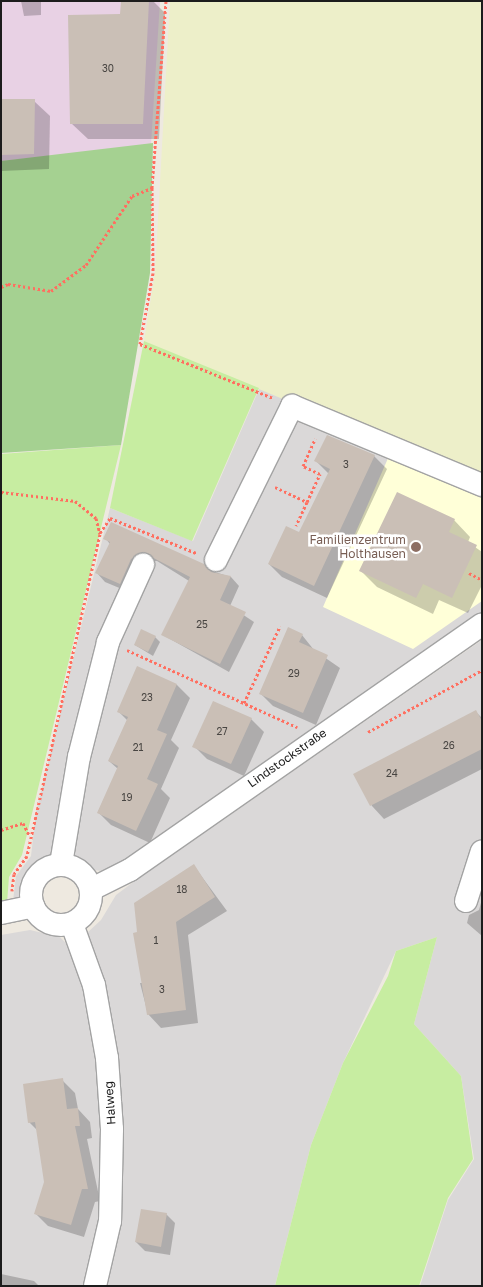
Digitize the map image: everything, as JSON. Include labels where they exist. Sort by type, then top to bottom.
[{"type":"street","points":[[216,560],[292,406],[324,421],[482,485]]},
{"type":"street","points":[[61,864],[79,756],[108,642],[143,566]]},
{"type":"street","name":"Lindstockstraße","points":[[92,889],[130,870],[318,736],[482,624]]},
{"type":"street","points":[[466,901],[480,863]]},
{"type":"street","points":[[61,864],[84,874],[92,889],[90,904],[72,924],[44,921],[33,906],[30,895],[36,878],[51,866],[61,864]]},
{"type":"street","points":[[5,912],[33,906]]},
{"type":"street","name":"Halweg","points":[[72,924],[94,986],[107,1058],[112,1129],[110,1221],[95,1286]]},
{"type":"path","points":[[166,1],[152,188],[153,273],[140,344],[292,406]]},
{"type":"path","points":[[1,287],[8,284],[51,291],[86,265],[132,196],[152,188]]},
{"type":"path","points":[[296,526],[320,474],[303,466],[324,421]]},
{"type":"path","points":[[257,478],[307,502]]},
{"type":"path","points":[[1,492],[74,501],[96,518],[100,534]]},
{"type":"path","points":[[5,912],[14,874],[26,856],[100,534],[110,518],[216,560]]},
{"type":"path","points":[[469,573],[482,580]]},
{"type":"path","points":[[244,703],[280,626]]},
{"type":"path","points":[[108,642],[318,736]]},
{"type":"path","points":[[1,830],[23,823],[30,836]]},
{"type":"shaded area","points":[[1,1],[160,1],[151,145],[1,161]]},
{"type":"shaded area","points":[[170,1],[482,1],[482,482],[144,341],[155,273]]},
{"type":"shaded area","points":[[260,387],[482,488],[482,616],[111,872],[93,870],[74,858],[46,861],[32,875],[24,894],[13,901],[16,876],[31,856],[36,812],[110,508],[193,541]]},
{"type":"shaded area","name":"Familienzentrum Holthausen","points":[[389,456],[482,493],[482,601],[413,649],[323,607]]},
{"type":"shaded area","points":[[482,640],[482,837],[458,900],[482,876],[482,1286],[420,1286],[448,1200],[474,1159],[461,1076],[414,1024],[437,937],[396,951],[343,1063],[311,1145],[275,1286],[100,1286],[122,1186],[87,933],[101,920],[116,895],[132,883]]},
{"type":"shaded area","points":[[30,930],[60,937],[78,956],[100,1075],[107,1186],[85,1286],[1,1286],[1,935]]},
{"type":"green space","points":[[153,143],[150,273],[121,445],[1,453],[1,161]]},
{"type":"green space","points":[[144,341],[259,388],[192,541],[110,508]]},
{"type":"green space","points":[[121,445],[22,855],[9,877],[7,903],[1,903],[1,454]]},
{"type":"green space","points":[[437,937],[414,1024],[461,1076],[473,1159],[448,1198],[419,1286],[275,1286],[311,1145],[343,1063],[388,976],[396,951]]},
{"type":"building","points":[[121,1],[149,1],[143,124],[70,124],[68,15],[120,14]]},
{"type":"building","points":[[1,99],[35,99],[34,154],[1,155]]},
{"type":"building","points":[[327,435],[375,455],[314,586],[268,564],[286,526],[299,532],[330,469],[314,461]]},
{"type":"building","points":[[397,492],[455,519],[449,532],[477,545],[452,598],[423,584],[416,598],[359,571]]},
{"type":"building","points":[[111,522],[204,564],[211,572],[231,576],[220,600],[246,612],[220,664],[161,635],[190,577],[142,552],[131,559],[120,584],[95,573],[110,542],[103,539]]},
{"type":"building","points":[[288,627],[303,634],[299,642],[328,655],[303,713],[259,694]]},
{"type":"building","points":[[141,629],[156,636],[148,652],[134,645]]},
{"type":"building","points":[[137,666],[177,684],[157,730],[167,734],[147,779],[158,784],[136,831],[97,813],[118,766],[108,761],[128,717],[117,712]]},
{"type":"building","points":[[213,701],[252,718],[231,764],[192,747]]},
{"type":"building","points":[[476,710],[482,721],[482,749],[370,806],[353,774]]},
{"type":"building","points":[[194,864],[215,897],[176,922],[186,1010],[147,1015],[133,933],[137,932],[134,903]]},
{"type":"building","points":[[63,1078],[67,1109],[78,1108],[80,1126],[75,1126],[88,1189],[82,1189],[71,1225],[34,1214],[44,1182],[35,1122],[28,1123],[23,1084]]},
{"type":"building","points":[[141,1209],[167,1213],[161,1247],[135,1242]]},
{"type":"place","name":"Familienzentrum Holthausen","points":[[416,547]]}]
